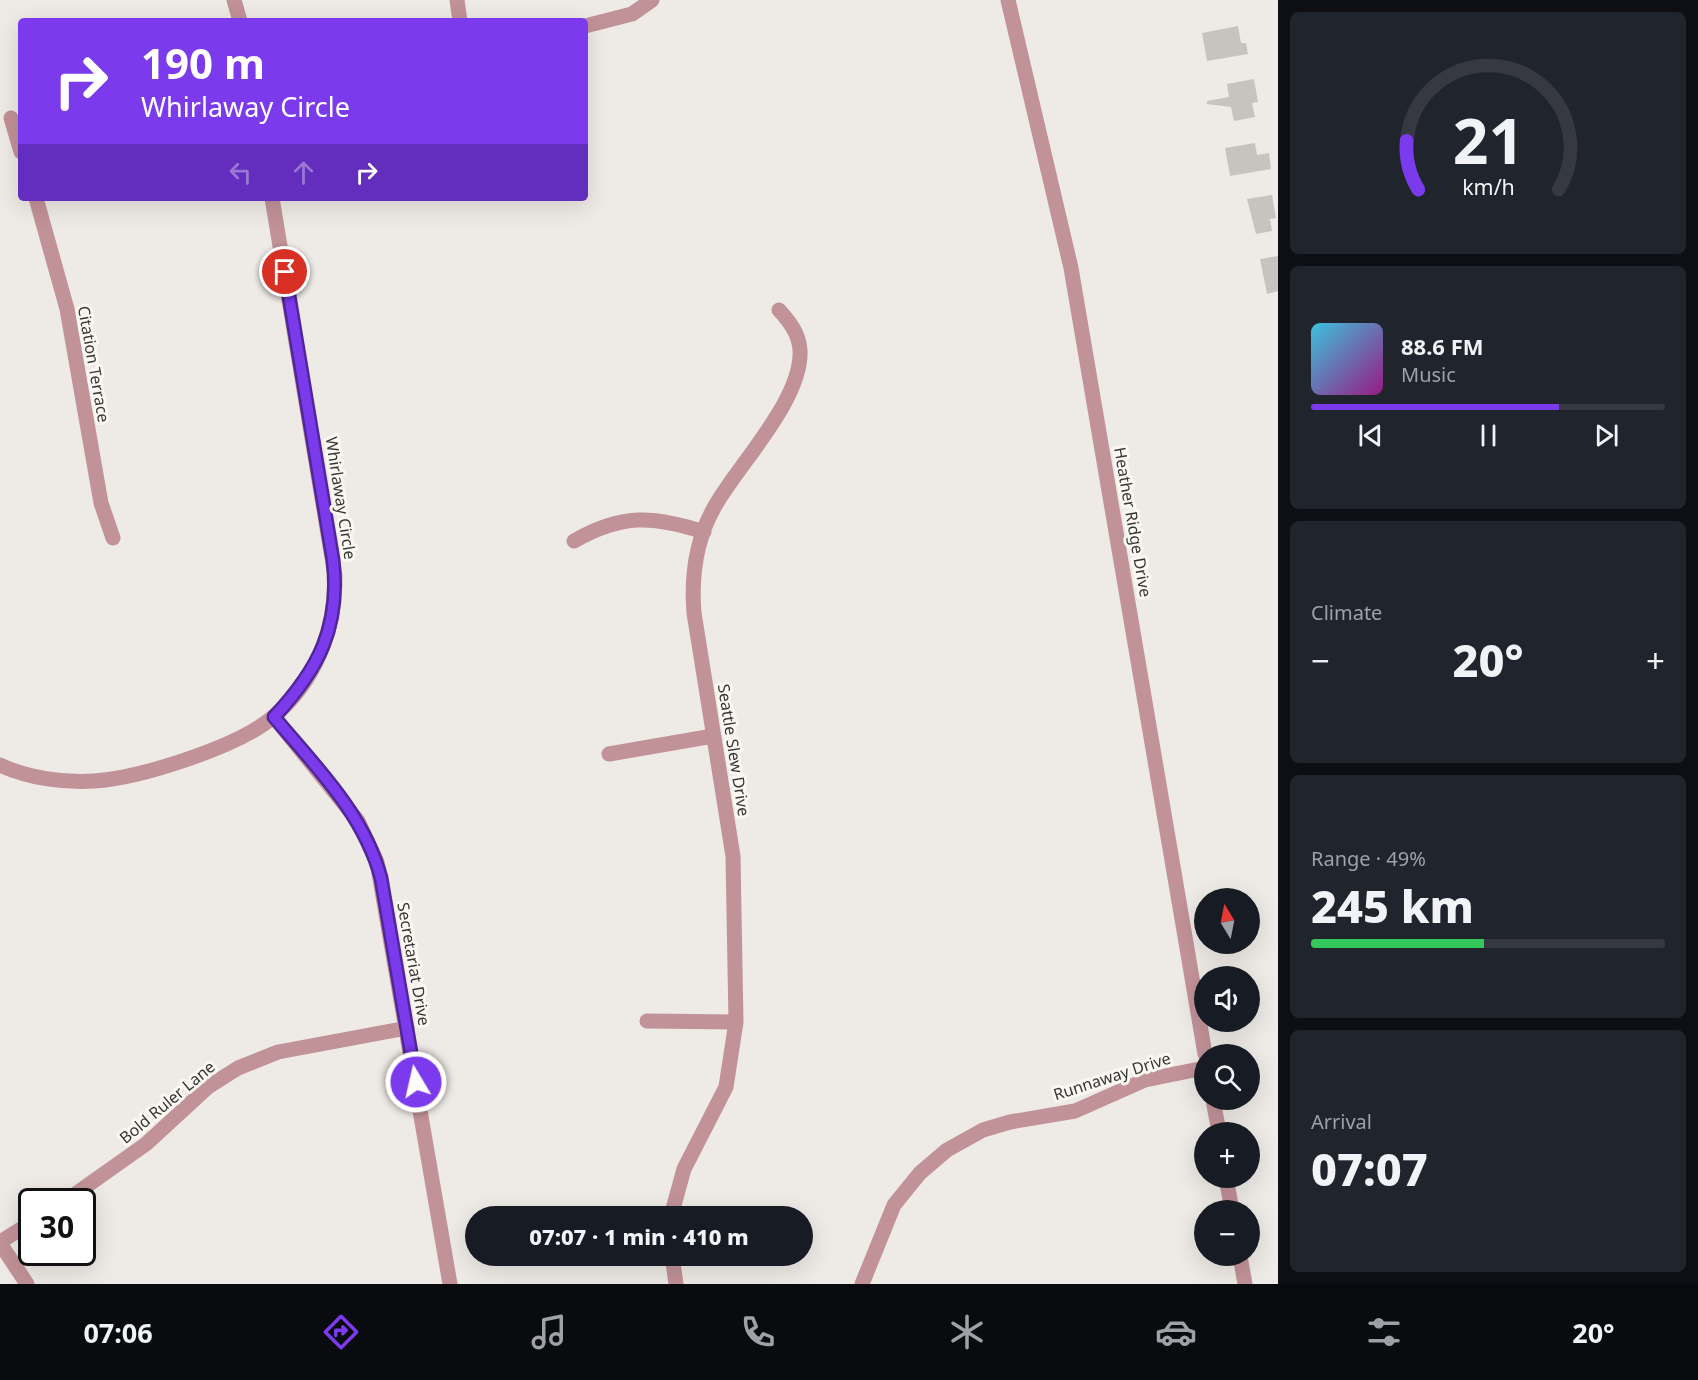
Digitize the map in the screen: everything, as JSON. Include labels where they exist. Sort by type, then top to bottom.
[{"type":"street","points":[[234,0],[239,18]]},
{"type":"street","points":[[457,0],[460,18]]},
{"type":"street","points":[[588,25],[632,14],[652,0]]},
{"type":"street","name":"Heather Ridge Drive","points":[[1008,0],[1071,268],[1203,1044]]},
{"type":"street","points":[[11,119],[18,142]]},
{"type":"street","name":"Citation Terrace","points":[[37,201],[67,309],[101,503],[113,538]]},
{"type":"street","name":"Whirlaway Circle","points":[[0,765],[57,780],[94,781],[195,756],[248,733],[274,717],[299,690],[316,663],[331,624],[335,576],[272,201]]},
{"type":"street","name":"Seattle Slew Drive","points":[[674,1206],[684,1168],[726,1087],[731,1068],[736,1022],[736,911],[733,856],[692,589],[695,558],[714,507],[767,431],[798,369],[800,348],[797,336],[779,310]]},
{"type":"street","points":[[574,542],[611,523],[628,520],[663,520],[704,532]]},
{"type":"street","name":"Secretariat Drive","points":[[274,717],[352,813],[372,848],[381,878],[450,1284]]},
{"type":"street","points":[[609,754],[713,736]]},
{"type":"street","points":[[647,1021],[736,1022]]},
{"type":"street","name":"Bold Ruler Lane","points":[[84,1188],[146,1144],[207,1087],[238,1068],[278,1052],[407,1028]]},
{"type":"street","name":"Runnaway Drive","points":[[861,1284],[894,1205],[920,1173],[947,1150],[983,1130],[1010,1122],[1075,1111],[1145,1080],[1194,1070]]},
{"type":"street","points":[[18,1231],[0,1242],[27,1284]]},
{"type":"street","points":[[673,1266],[676,1284]]},
{"type":"street","points":[[1242,1266],[1245,1284]]},
{"type":"building","points":[[1238,26],[1241,43],[1246,43],[1248,54],[1207,61],[1202,33]]},
{"type":"building","points":[[1254,79],[1258,102],[1252,103],[1255,117],[1234,121],[1231,107],[1207,104],[1207,101],[1229,97],[1227,84]]},
{"type":"building","points":[[1255,143],[1257,155],[1269,153],[1271,169],[1230,176],[1225,148]]},
{"type":"building","points":[[1272,195],[1276,218],[1270,219],[1272,231],[1256,234],[1247,199]]},
{"type":"building","points":[[1278,256],[1278,291],[1267,294],[1260,259]]},
{"type":"route","points":[[285,272],[333,560],[335,592],[331,624],[316,663],[299,690],[274,717],[358,821],[372,848],[381,878],[416,1082]]}]
